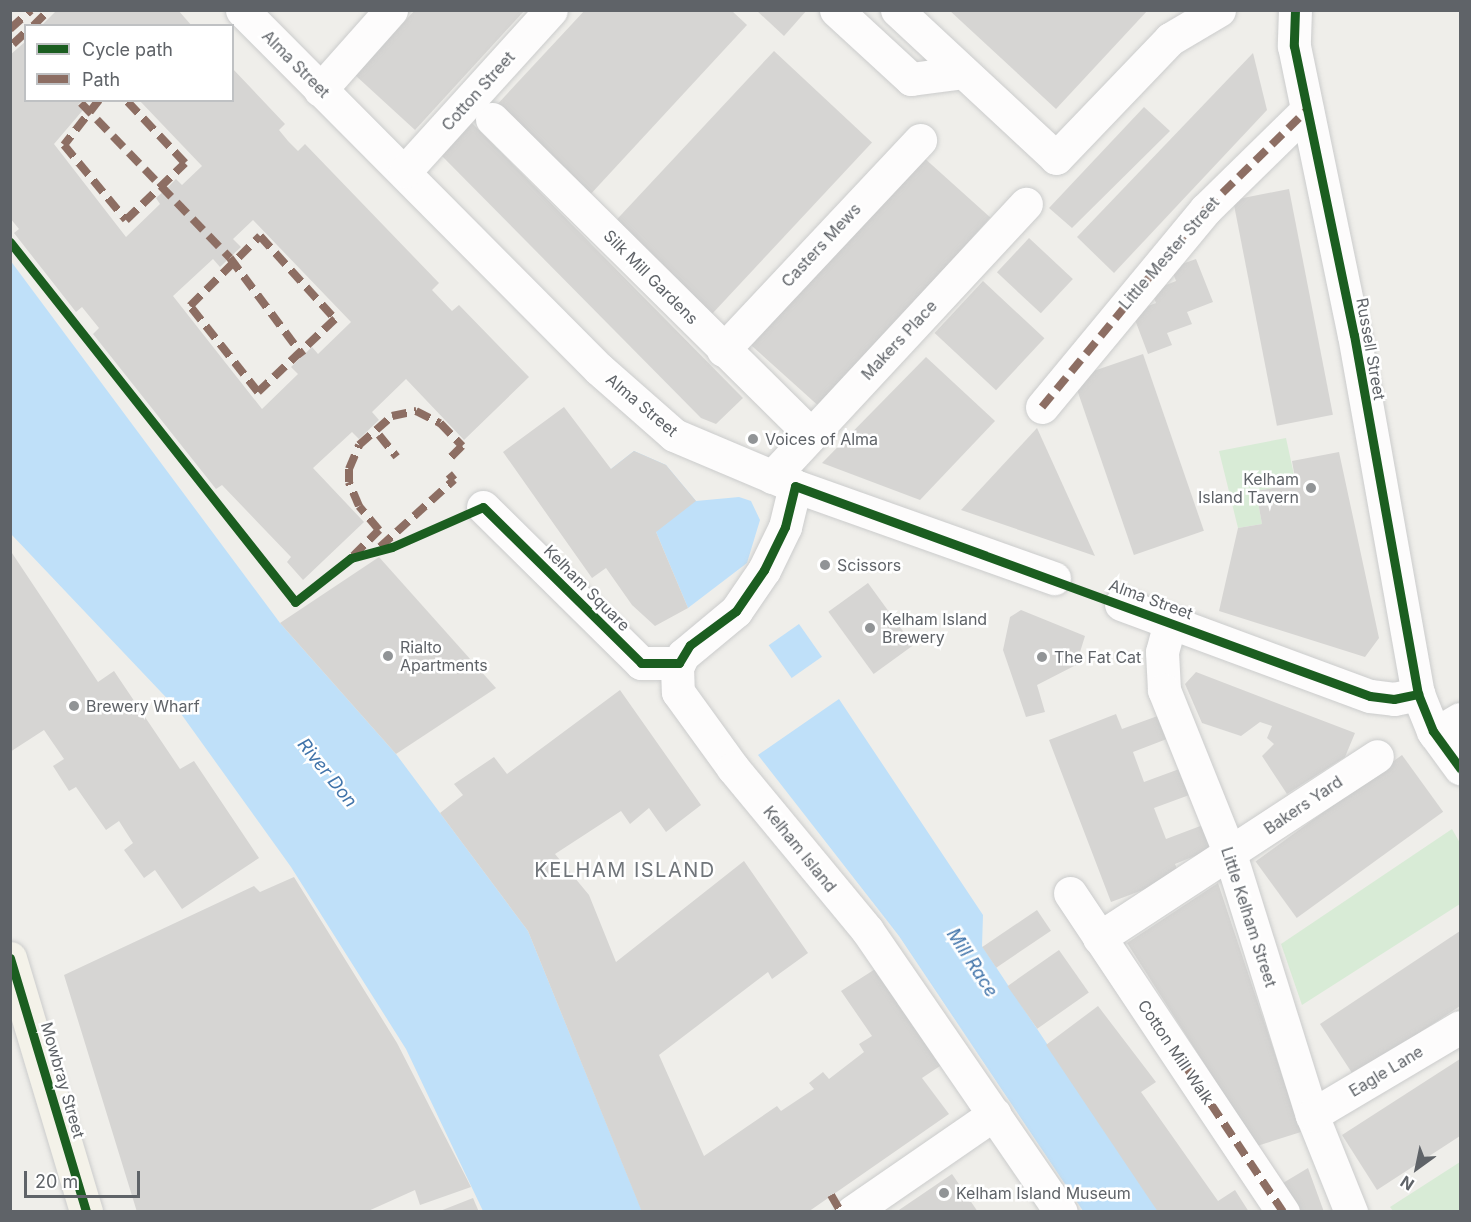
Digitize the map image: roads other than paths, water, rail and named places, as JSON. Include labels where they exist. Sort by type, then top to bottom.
[{"type":"main road","name":"Mowbray Street","points":[[10,958],[86,1212]]},
{"type":"street","name":"Alma Street","points":[[242,10],[320,90],[405,171],[598,369],[649,414],[701,450],[1054,578]]},
{"type":"street","points":[[320,90],[391,10]]},
{"type":"street","name":"Cotton Street","points":[[405,171],[551,10]]},
{"type":"street","points":[[836,10],[911,80],[963,72]]},
{"type":"street","points":[[897,10],[1056,158],[1170,39],[1219,10]]},
{"type":"street","name":"Russell Street","points":[[1295,10],[1294,46],[1354,335],[1418,694]]},
{"type":"street","name":"Little Mester Street","points":[[1042,407],[1206,209],[1307,110]]},
{"type":"street","name":"Silk Mill Gardens","points":[[492,119],[596,213],[723,350],[811,435]]},
{"type":"street","name":"Casters Mews","points":[[723,350],[920,140]]},
{"type":"street","name":"Makers Place","points":[[784,481],[811,435],[1026,204]]},
{"type":"street","points":[[679,663],[690,645],[736,611],[764,570],[785,527],[784,481]]},
{"type":"street","name":"Kelham Square","points":[[483,507],[641,663],[679,663]]},
{"type":"street","name":"Alma Street","points":[[1121,604],[1370,696],[1394,699],[1418,694]]},
{"type":"street","name":"Little Kelham Street","points":[[1170,622],[1162,652],[1164,690],[1230,854],[1312,1114],[1351,1212]]},
{"type":"street","name":"Kelham Island","points":[[679,663],[676,681],[684,702],[867,930],[1061,1212]]},
{"type":"street","points":[[1418,694],[1448,726],[1461,768]]},
{"type":"street","name":"Bakers Yard","points":[[1099,938],[1377,756]]},
{"type":"street","name":"Cotton Mill Walk","points":[[1070,893],[1282,1212]]},
{"type":"street","name":"Eagle Lane","points":[[1312,1114],[1461,1027]]},
{"type":"street","points":[[852,1212],[994,1114]]},
{"type":"water","name":"River Don","points":[[10,260],[280,623],[396,754],[528,931],[642,1211],[483,1211],[406,1049],[291,867],[179,711],[11,534]]},
{"type":"water","points":[[634,451],[666,465],[696,501],[739,497],[751,501],[760,520],[747,563],[688,608],[656,532],[611,469]]},
{"type":"water","points":[[799,624],[822,657],[792,678],[769,645]]},
{"type":"water","name":"Mill Race","points":[[839,699],[983,915],[982,946],[1158,1211],[1083,1211],[899,936],[758,755]]},
{"type":"place","name":"Voices of Alma","points":[[753,439]]},
{"type":"place","name":"Kelham Island Tavern","points":[[1311,488]]},
{"type":"place","name":"Scissors","points":[[825,565]]},
{"type":"place","name":"Kelham Island Brewery","points":[[870,628]]},
{"type":"place","name":"Rialto Apartments","points":[[388,656]]},
{"type":"place","name":"The Fat Cat","points":[[1042,657]]},
{"type":"place","name":"Brewery Wharf","points":[[74,706]]},
{"type":"place","name":"Kelham Island Museum","points":[[944,1193]]},
{"type":"district","name":"KELHAM ISLAND","points":[[625,870]]}]
